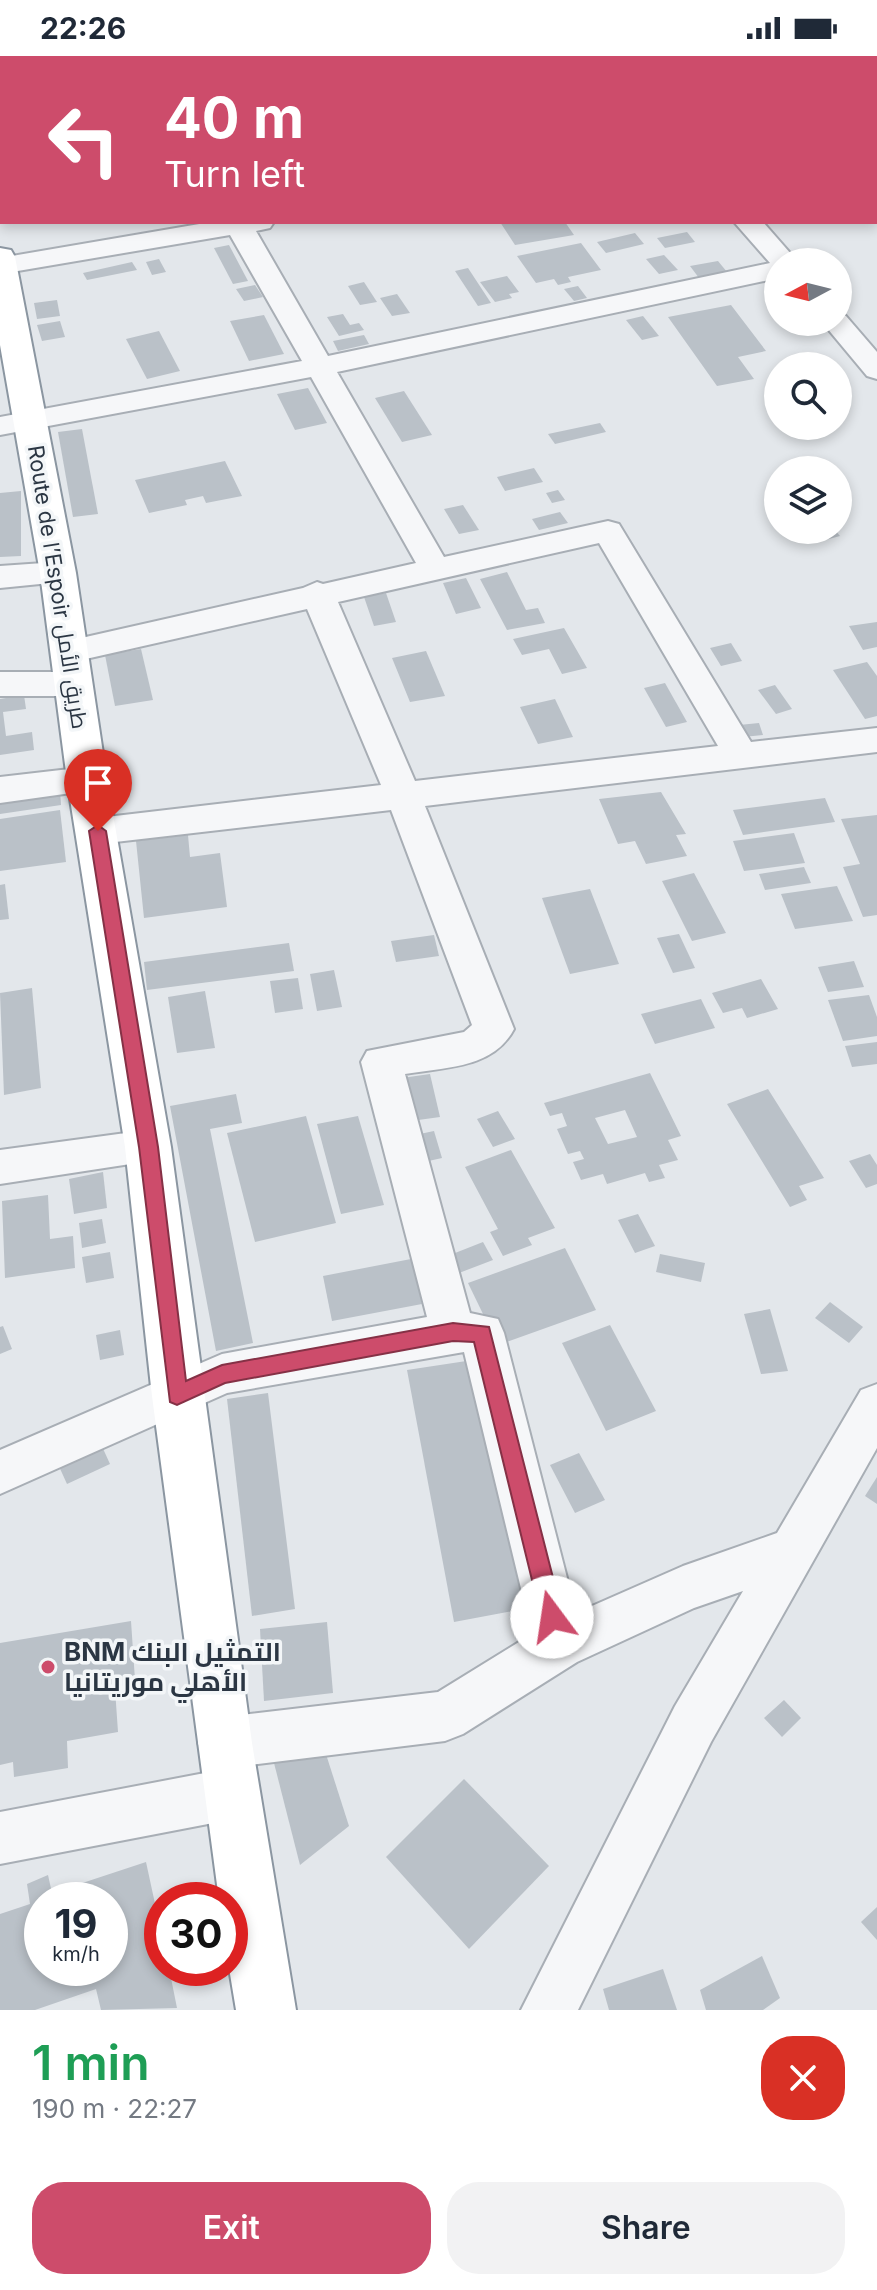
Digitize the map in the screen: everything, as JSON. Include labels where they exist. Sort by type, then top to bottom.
[{"type":"highway","name":"Route de l’Espoir طريق الأمل","points":[[1,263],[16,424],[58,573],[87,780],[98,831],[148,1147],[177,1396],[224,1743],[266,2010]]},
{"type":"street","points":[[1,263],[249,224],[319,367],[435,569]]},
{"type":"street","points":[[750,224],[771,248]]},
{"type":"street","points":[[16,424],[319,367],[764,273]]},
{"type":"street","points":[[848,336],[877,370]]},
{"type":"street","points":[[0,684],[71,668],[317,593],[608,531],[742,757]]},
{"type":"street","points":[[0,577],[58,573]]},
{"type":"street","points":[[317,593],[403,795],[494,1029],[475,1046],[381,1062],[453,1332]]},
{"type":"street","points":[[98,831],[877,740]]},
{"type":"street","points":[[0,790],[87,780]]},
{"type":"street","points":[[0,1167],[148,1147]]},
{"type":"street","points":[[0,1472],[222,1374],[453,1332],[482,1333],[559,1645]]},
{"type":"street","points":[[549,2010],[693,1724],[877,1405]]},
{"type":"street","points":[[224,1743],[445,1716],[559,1645],[683,1589],[793,1550]]},
{"type":"street","points":[[0,1838],[234,1793]]},
{"type":"building","points":[[501,224],[566,224],[574,235],[515,245]]},
{"type":"building","points":[[687,232],[695,242],[665,248],[657,238]]},
{"type":"building","points":[[635,233],[644,244],[606,253],[597,242]]},
{"type":"building","points":[[581,243],[601,270],[568,277],[571,282],[558,285],[554,279],[536,283],[517,256]]},
{"type":"building","points":[[229,245],[248,281],[233,284],[214,248]]},
{"type":"building","points":[[664,255],[678,270],[659,274],[646,259]]},
{"type":"building","points":[[159,259],[166,272],[152,275],[146,262]]},
{"type":"building","points":[[718,261],[727,272],[699,278],[690,266]]},
{"type":"building","points":[[132,262],[137,270],[87,280],[83,273]]},
{"type":"building","points":[[468,268],[491,303],[478,306],[455,271]]},
{"type":"building","points":[[507,276],[519,292],[509,294],[512,298],[495,302],[480,282]]},
{"type":"building","points":[[364,282],[377,302],[360,305],[348,286]]},
{"type":"building","points":[[255,285],[263,297],[244,301],[236,289]]},
{"type":"building","points":[[578,286],[587,298],[574,301],[564,289]]},
{"type":"building","points":[[397,294],[410,313],[392,316],[380,298]]},
{"type":"building","points":[[57,300],[60,316],[37,319],[34,303]]},
{"type":"building","points":[[731,305],[766,351],[738,357],[754,379],[717,386],[668,317]]},
{"type":"building","points":[[343,314],[350,325],[359,323],[364,330],[339,336],[327,317]]},
{"type":"building","points":[[264,315],[284,354],[249,361],[230,321]]},
{"type":"building","points":[[643,316],[659,336],[642,340],[626,320]]},
{"type":"building","points":[[60,321],[65,337],[42,341],[37,325]]},
{"type":"building","points":[[159,331],[180,371],[147,379],[126,339]]},
{"type":"building","points":[[364,335],[369,344],[338,351],[333,341]]},
{"type":"building","points":[[308,388],[327,423],[295,430],[277,394]]},
{"type":"building","points":[[404,391],[432,435],[402,442],[375,398]]},
{"type":"building","points":[[600,423],[606,432],[555,444],[548,434]]},
{"type":"building","points":[[82,429],[98,514],[73,517],[58,432]]},
{"type":"building","points":[[225,461],[242,496],[206,503],[203,496],[185,500],[187,505],[149,513],[135,480]]},
{"type":"building","points":[[534,468],[543,482],[505,491],[497,477]]},
{"type":"building","points":[[558,490],[565,500],[552,503],[546,493]]},
{"type":"building","points":[[21,491],[21,556],[0,557],[0,493]]},
{"type":"building","points":[[463,505],[479,530],[459,534],[444,509]]},
{"type":"building","points":[[560,512],[568,523],[539,530],[532,519]]},
{"type":"building","points":[[507,572],[526,610],[538,608],[545,623],[507,630],[480,579]]},
{"type":"building","points":[[466,578],[481,608],[456,614],[443,583]]},
{"type":"building","points":[[386,593],[396,622],[374,626],[364,597]]},
{"type":"building","points":[[877,622],[877,647],[863,650],[849,626]]},
{"type":"building","points":[[564,628],[587,668],[562,674],[549,649],[522,655],[513,639]]},
{"type":"building","points":[[731,643],[742,661],[721,666],[710,648]]},
{"type":"building","points":[[141,649],[153,700],[115,706],[105,655]]},
{"type":"building","points":[[426,651],[445,696],[410,702],[392,658]]},
{"type":"building","points":[[867,662],[877,676],[877,716],[865,719],[833,670]]},
{"type":"building","points":[[665,683],[687,722],[666,727],[644,688]]},
{"type":"building","points":[[775,685],[792,709],[776,714],[758,690]]},
{"type":"building","points":[[24,695],[26,709],[3,712],[6,736],[32,732],[34,750],[0,755],[0,699]]},
{"type":"building","points":[[555,699],[573,737],[538,744],[520,707]]},
{"type":"building","points":[[759,723],[763,735],[743,737],[739,725]]},
{"type":"building","points":[[60,790],[61,805],[0,814],[0,798]]},
{"type":"building","points":[[661,792],[686,834],[676,835],[687,856],[646,864],[635,841],[618,844],[599,799]]},
{"type":"building","points":[[825,798],[835,822],[743,835],[733,810]]},
{"type":"building","points":[[60,810],[66,862],[0,871],[0,819]]},
{"type":"building","points":[[877,815],[877,915],[863,917],[843,867],[860,864],[841,819]]},
{"type":"building","points":[[794,833],[805,863],[744,871],[733,841]]},
{"type":"building","points":[[188,835],[190,857],[220,853],[227,907],[144,918],[136,841]]},
{"type":"building","points":[[804,867],[811,883],[765,890],[759,874]]},
{"type":"building","points":[[694,873],[726,933],[692,941],[662,881]]},
{"type":"building","points":[[5,884],[9,919],[0,920],[0,885]]},
{"type":"building","points":[[837,886],[853,921],[795,929],[781,894]]},
{"type":"building","points":[[590,889],[619,964],[570,974],[542,898]]},
{"type":"building","points":[[679,934],[695,968],[673,973],[657,938]]},
{"type":"building","points":[[434,935],[439,956],[396,962],[391,941]]},
{"type":"building","points":[[289,943],[294,971],[147,990],[144,962]]},
{"type":"building","points":[[854,961],[864,987],[828,992],[818,967]]},
{"type":"building","points":[[334,970],[342,1007],[317,1011],[310,974]]},
{"type":"building","points":[[298,978],[303,1009],[275,1013],[270,981]]},
{"type":"building","points":[[761,979],[778,1009],[747,1018],[742,1008],[723,1013],[712,993]]},
{"type":"building","points":[[32,988],[41,1088],[4,1095],[0,993]]},
{"type":"building","points":[[205,991],[215,1048],[177,1053],[168,997]]},
{"type":"building","points":[[869,995],[877,1017],[877,1036],[843,1041],[828,1000]]},
{"type":"building","points":[[701,999],[715,1028],[655,1044],[641,1014]]},
{"type":"building","points":[[877,1042],[877,1064],[852,1067],[845,1046]]},
{"type":"building","points":[[650,1073],[681,1136],[668,1140],[678,1160],[659,1165],[665,1178],[649,1182],[645,1173],[607,1184],[603,1174],[581,1180],[573,1162],[584,1159],[580,1151],[568,1154],[557,1129],[567,1126],[562,1113],[550,1116],[544,1103]],"holes":[[[625,1110],[637,1137],[608,1144],[595,1118]]]},
{"type":"building","points":[[430,1074],[440,1117],[411,1121],[402,1078]]},
{"type":"building","points":[[768,1089],[824,1178],[799,1186],[807,1200],[790,1207],[727,1104]]},
{"type":"building","points":[[236,1094],[242,1123],[210,1129],[253,1343],[216,1351],[170,1106]]},
{"type":"building","points":[[498,1111],[515,1139],[493,1147],[477,1119]]},
{"type":"building","points":[[306,1116],[336,1223],[255,1242],[227,1133]]},
{"type":"building","points":[[358,1116],[384,1205],[341,1214],[317,1124]]},
{"type":"building","points":[[434,1131],[442,1158],[424,1162],[415,1135]]},
{"type":"building","points":[[511,1150],[555,1228],[528,1238],[532,1245],[503,1256],[490,1232],[498,1229],[465,1167]]},
{"type":"building","points":[[870,1154],[877,1165],[877,1184],[866,1188],[849,1161]]},
{"type":"building","points":[[103,1172],[107,1208],[74,1214],[69,1179]]},
{"type":"building","points":[[48,1195],[50,1239],[73,1236],[75,1268],[5,1278],[2,1201]]},
{"type":"building","points":[[638,1214],[655,1246],[635,1253],[618,1220]]},
{"type":"building","points":[[102,1219],[106,1243],[82,1248],[79,1223]]},
{"type":"building","points":[[483,1242],[493,1260],[459,1273],[450,1255]]},
{"type":"building","points":[[565,1248],[596,1310],[498,1345],[468,1283]]},
{"type":"building","points":[[110,1252],[114,1278],[86,1283],[82,1257]]},
{"type":"building","points":[[660,1254],[705,1263],[701,1282],[656,1272]]},
{"type":"building","points":[[411,1259],[422,1304],[332,1321],[323,1276]]},
{"type":"building","points":[[830,1302],[863,1327],[849,1343],[815,1318]]},
{"type":"building","points":[[770,1309],[788,1371],[761,1374],[744,1314]]},
{"type":"building","points":[[610,1325],[656,1411],[606,1431],[562,1343]]},
{"type":"building","points":[[3,1326],[12,1349],[0,1354],[0,1327]]},
{"type":"building","points":[[120,1330],[124,1355],[100,1360],[96,1335]]},
{"type":"building","points":[[473,1360],[524,1609],[454,1622],[407,1370]]},
{"type":"building","points":[[268,1393],[295,1609],[252,1616],[227,1399]]},
{"type":"building","points":[[100,1442],[110,1464],[67,1484],[57,1462]]},
{"type":"building","points":[[579,1453],[605,1500],[575,1513],[550,1465]]},
{"type":"building","points":[[877,1477],[877,1504],[865,1496]]},
{"type":"building","points":[[131,1621],[135,1680],[115,1689],[118,1732],[67,1741],[68,1768],[14,1777],[13,1762],[0,1765],[0,1643]]},
{"type":"building","points":[[327,1622],[333,1693],[264,1701],[260,1629]]},
{"type":"building","points":[[784,1700],[801,1718],[782,1737],[764,1718]]},
{"type":"building","points":[[324,1748],[349,1826],[300,1865],[274,1763]]},
{"type":"building","points":[[464,1779],[549,1866],[469,1949],[386,1857]]},
{"type":"building","points":[[146,1862],[150,1882],[144,1882],[144,1986],[173,1986],[177,2008],[101,2010],[96,1989],[35,2010],[0,2010],[0,1914],[24,1906],[24,1986],[128,1986],[128,1882],[85,1882]]},
{"type":"building","points":[[48,1875],[50,1882],[32,1882]]},
{"type":"building","points":[[877,1907],[877,1940],[861,1922]]},
{"type":"building","points":[[762,1956],[780,1998],[763,2010],[706,2010],[700,1990]]},
{"type":"building","points":[[663,1969],[677,2010],[609,2010],[603,1989]]},
{"type":"place","name":"BNM التمثيل البنك الأهلي موريتانيا","points":[[48,1667]]},
{"type":"route","points":[[98,831],[148,1147],[177,1396],[222,1374],[453,1332],[482,1333],[552,1617]]}]
